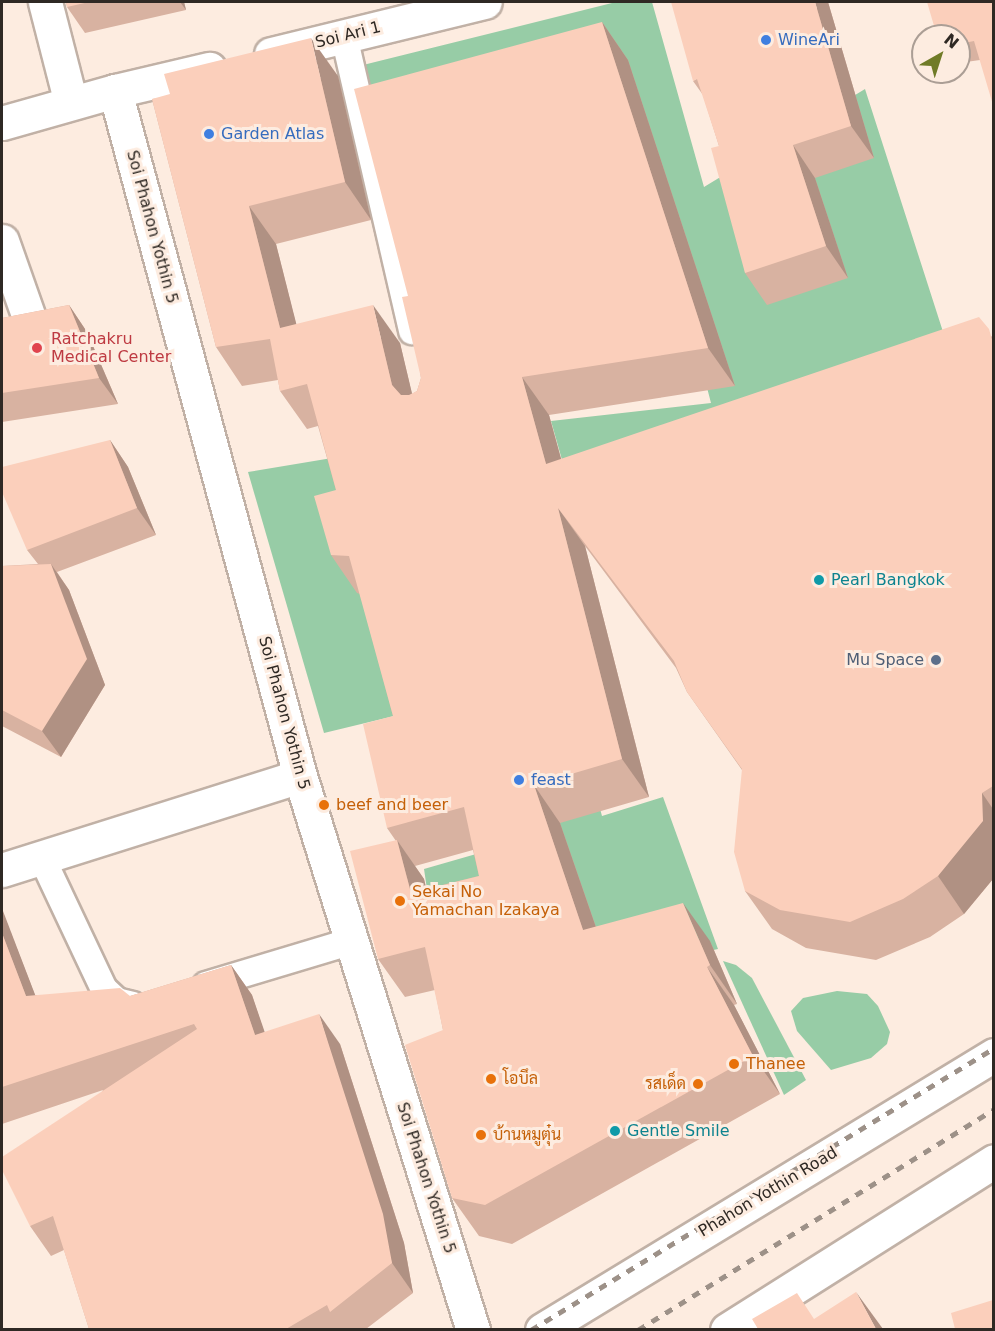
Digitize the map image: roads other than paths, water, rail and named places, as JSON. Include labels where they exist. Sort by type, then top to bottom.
[{"type":"street","points":[[45,2],[71,104]]},
{"type":"street","name":"Soi Ari 1","points":[[2,123],[115,91],[485,2]]},
{"type":"street","name":"Soi Phahon Yothin 5","points":[[115,91],[300,776],[473,1329]]},
{"type":"street","points":[[2,241],[28,315]]},
{"type":"street","points":[[2,870],[300,776]]},
{"type":"street","name":"Phahon Yothin Road","points":[[542,1329],[993,1055]]},
{"type":"street","points":[[727,1329],[993,1161]]},
{"type":"lane","points":[[344,36],[418,354]]},
{"type":"lane","points":[[42,858],[69,922],[108,995],[130,1005],[174,995],[353,941]]},
{"type":"railway","points":[[531,1330],[994,1048]]},
{"type":"railway","points":[[638,1330],[994,1109]]},
{"type":"place","name":"WineAri","points":[[766,40]]},
{"type":"place","name":"Garden Atlas","points":[[209,134]]},
{"type":"place","name":"Ratchakru Medical Center","points":[[37,348]]},
{"type":"place","name":"Pearl Bangkok","points":[[819,580]]},
{"type":"place","name":"Mu Space","points":[[936,660]]},
{"type":"place","name":"feast","points":[[519,780]]},
{"type":"place","name":"beef and beer","points":[[324,805]]},
{"type":"place","name":"Sekai No Yamachan Izakaya","points":[[400,901]]},
{"type":"place","name":"Thanee","points":[[734,1064]]},
{"type":"place","name":"โอบึล","points":[[491,1079]]},
{"type":"place","name":"รสเด็ด","points":[[698,1084]]},
{"type":"place","name":"Gentle Smile","points":[[615,1131]]},
{"type":"place","name":"บ้านหมูตุ๋น","points":[[481,1135]]}]
